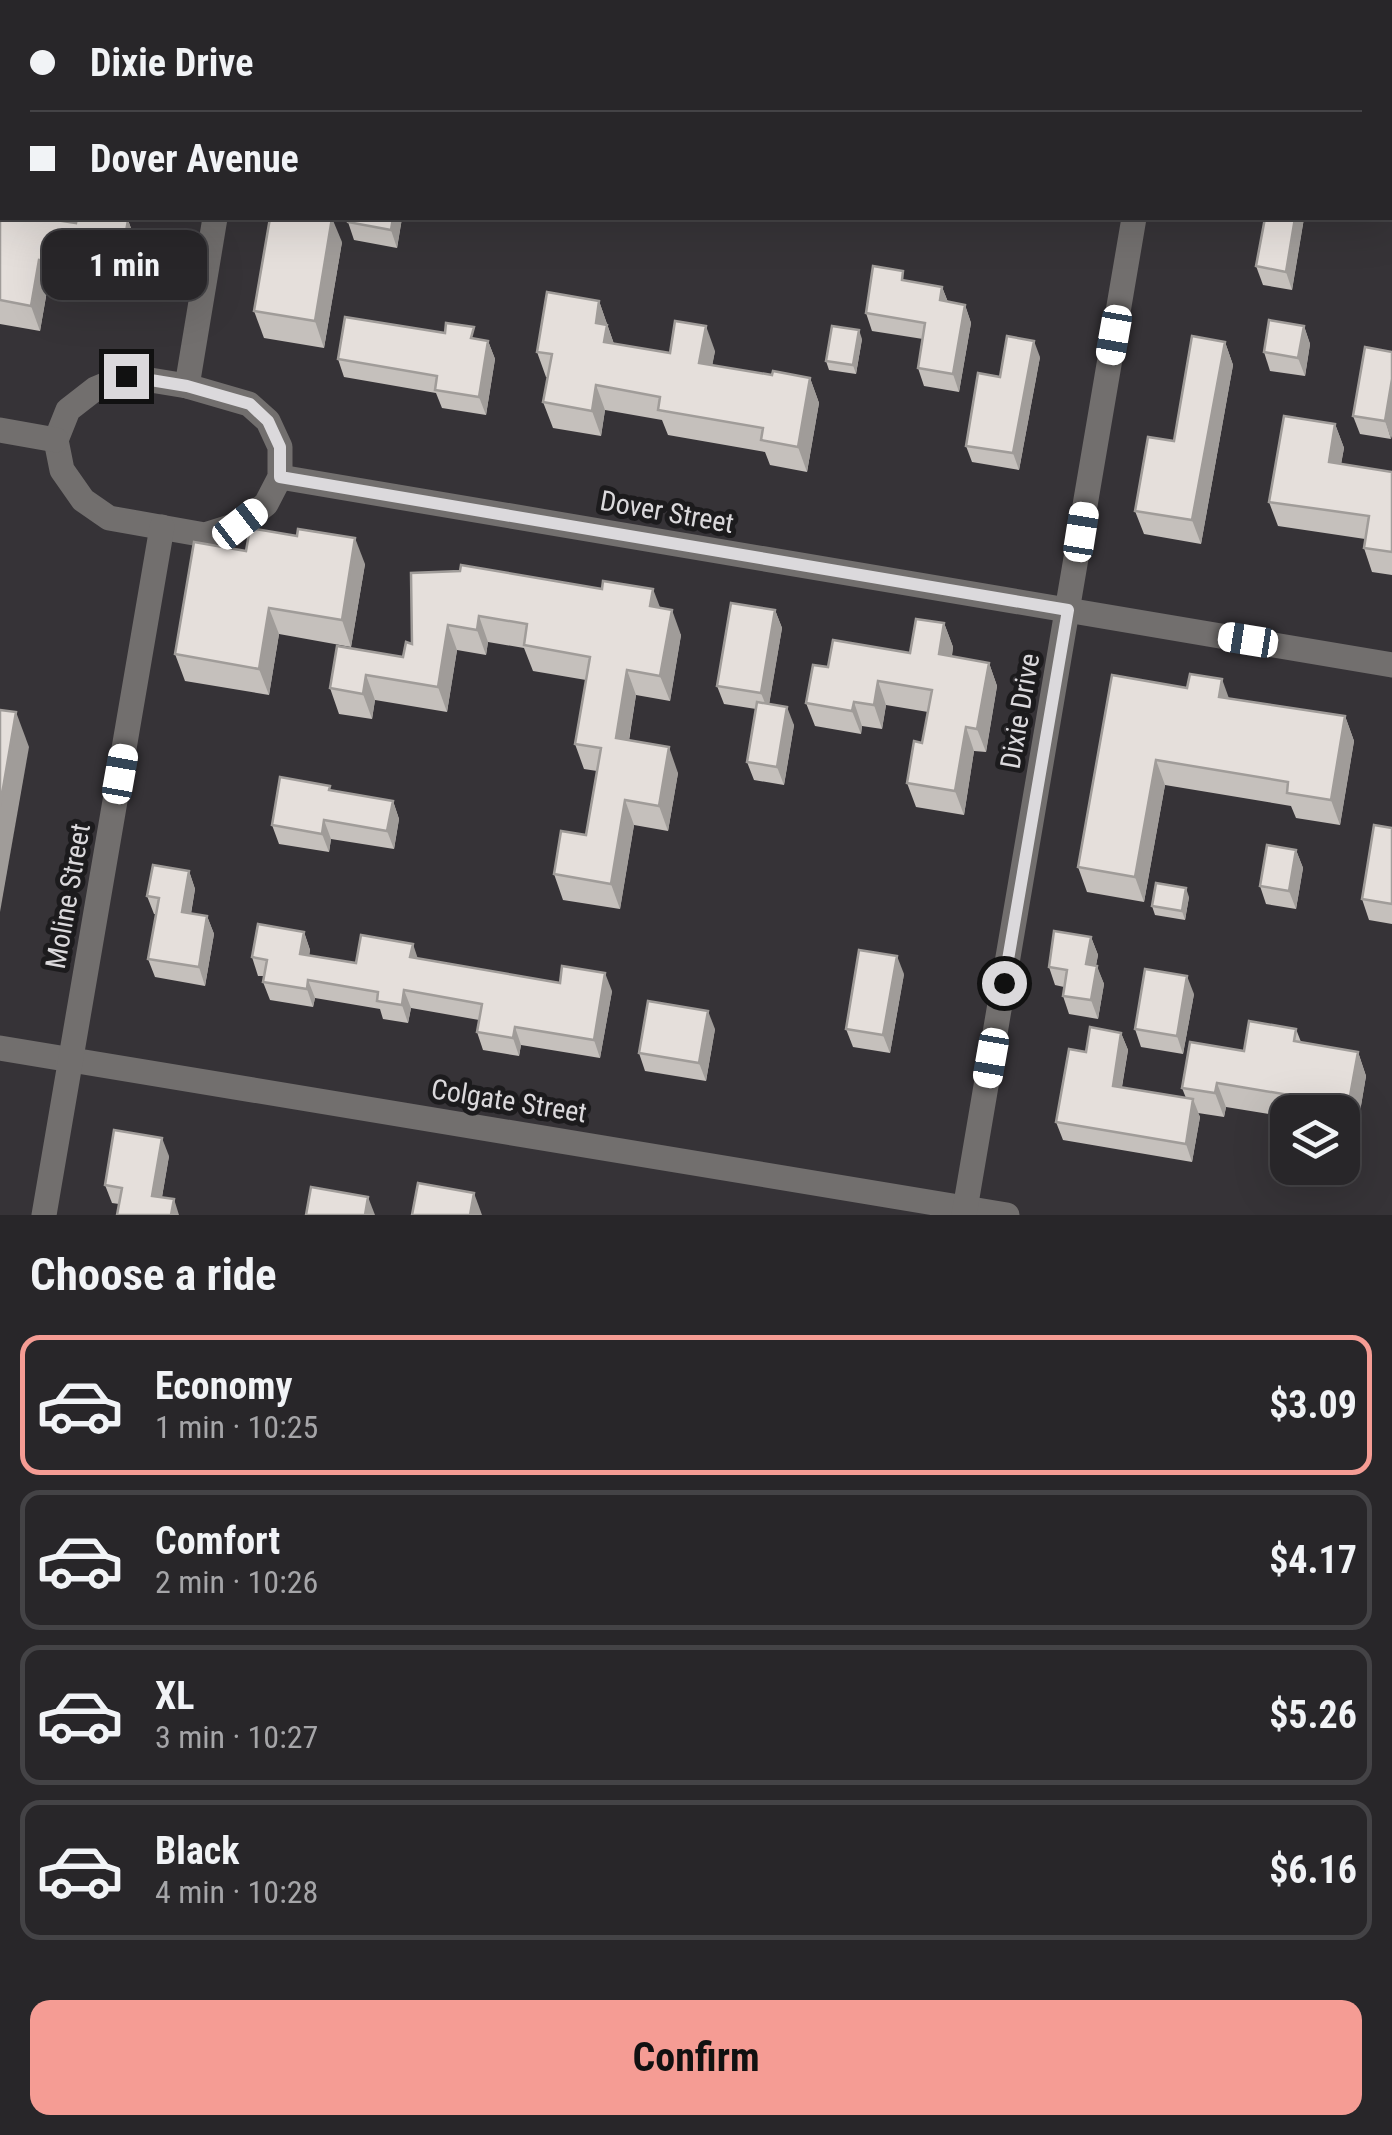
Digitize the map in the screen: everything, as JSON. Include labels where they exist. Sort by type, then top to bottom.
[{"type":"street","points":[[187,386],[216,220]]},
{"type":"street","name":"Dixie Drive","points":[[964,1211],[1134,220]]},
{"type":"street","points":[[126,376],[187,386],[250,404],[268,421],[280,447],[280,477],[266,504],[240,524],[205,535],[109,518],[83,500],[62,470],[56,440],[68,410],[94,388],[126,376]]},
{"type":"street","points":[[0,430],[56,440]]},
{"type":"street","name":"Dover Street","points":[[280,477],[1392,664]]},
{"type":"street","name":"Moline Street","points":[[44,1215],[162,527]]},
{"type":"street","name":"Colgate Street","points":[[0,1048],[964,1211],[1008,1215]]},
{"type":"building","points":[[0,220],[128,220],[119,273],[39,260],[31,306],[0,300]]},
{"type":"building","points":[[270,220],[332,220],[315,321],[254,311]]},
{"type":"building","points":[[348,220],[393,220],[391,230]]},
{"type":"building","points":[[1265,220],[1295,220],[1286,272],[1256,266]]},
{"type":"building","points":[[873,266],[903,271],[902,280],[942,287],[940,300],[965,305],[953,374],[918,368],[925,323],[866,313]]},
{"type":"building","points":[[547,292],[599,301],[596,323],[607,325],[604,342],[670,353],[675,321],[706,326],[699,363],[810,378],[798,447],[761,440],[763,428],[658,410],[660,397],[596,385],[592,411],[543,402],[552,354],[537,352]]},
{"type":"building","points":[[345,317],[445,333],[446,323],[474,327],[471,338],[488,341],[479,397],[435,390],[437,376],[338,359]]},
{"type":"building","points":[[1269,320],[1304,326],[1298,358],[1264,352]]},
{"type":"building","points":[[832,326],[859,330],[853,365],[826,361]]},
{"type":"building","points":[[1007,336],[1034,341],[1013,453],[966,446],[978,373],[1000,377]]},
{"type":"building","points":[[1192,336],[1225,342],[1192,520],[1135,511],[1148,437],[1174,441]]},
{"type":"building","points":[[1365,347],[1392,352],[1385,421],[1353,416]]},
{"type":"building","points":[[1284,416],[1335,424],[1329,462],[1392,472],[1392,552],[1364,548],[1369,516],[1269,502]]},
{"type":"building","points":[[250,528],[297,536],[298,529],[355,538],[342,620],[269,608],[259,669],[175,654],[194,542],[246,551]]},
{"type":"building","points":[[461,565],[602,589],[603,581],[653,589],[650,606],[672,610],[660,676],[627,670],[616,738],[669,747],[659,806],[625,800],[611,884],[554,874],[561,831],[586,835],[601,748],[575,744],[590,657],[524,645],[527,624],[479,616],[477,630],[448,625],[438,687],[366,675],[363,694],[330,688],[337,646],[403,657],[406,642],[412,644],[411,573],[460,571]]},
{"type":"building","points":[[731,603],[775,610],[761,693],[717,686]]},
{"type":"building","points":[[916,619],[944,623],[939,654],[989,663],[977,729],[966,727],[955,791],[907,783],[914,741],[922,743],[932,690],[878,681],[874,705],[854,702],[852,711],[806,703],[813,665],[828,667],[833,640],[910,653]]},
{"type":"building","points":[[1190,674],[1222,679],[1219,697],[1345,716],[1331,800],[1287,793],[1288,782],[1156,760],[1135,877],[1078,867],[1112,675],[1187,688]]},
{"type":"building","points":[[757,702],[787,707],[777,767],[747,762]]},
{"type":"building","points":[[0,710],[16,712],[0,806]]},
{"type":"building","points":[[280,777],[393,801],[387,831],[324,820],[322,834],[272,825]]},
{"type":"building","points":[[1374,825],[1392,828],[1392,904],[1362,899]]},
{"type":"building","points":[[1267,845],[1296,850],[1289,891],[1260,886]]},
{"type":"building","points":[[153,865],[189,871],[182,912],[207,916],[199,967],[148,959],[159,898],[147,896]]},
{"type":"building","points":[[1156,883],[1186,888],[1182,911],[1152,906]]},
{"type":"building","points":[[258,924],[304,932],[300,954],[356,963],[361,935],[413,944],[410,957],[560,983],[562,966],[605,973],[594,1040],[515,1027],[513,1038],[477,1032],[482,1004],[404,990],[402,1005],[377,1001],[378,992],[308,980],[307,989],[263,982],[267,960],[252,957]]},
{"type":"building","points":[[1054,931],[1091,937],[1086,964],[1097,966],[1091,1000],[1063,996],[1067,970],[1049,967]]},
{"type":"building","points":[[859,950],[897,956],[883,1035],[846,1029]]},
{"type":"building","points":[[1145,969],[1187,976],[1177,1036],[1135,1029]]},
{"type":"building","points":[[648,1001],[708,1011],[699,1063],[639,1053]]},
{"type":"building","points":[[1249,1021],[1296,1029],[1294,1041],[1358,1052],[1350,1095],[1289,1095],[1217,1083],[1215,1093],[1182,1088],[1190,1042],[1244,1051]]},
{"type":"building","points":[[1090,1027],[1121,1033],[1113,1086],[1193,1099],[1186,1144],[1056,1122],[1069,1049],[1086,1052]]},
{"type":"building","points":[[114,1130],[162,1138],[152,1196],[174,1199],[171,1215],[117,1215],[122,1188],[105,1185]]},
{"type":"building","points":[[418,1183],[474,1193],[470,1215],[412,1215]]},
{"type":"building","points":[[311,1187],[368,1197],[365,1215],[306,1215]]},
{"type":"route","points":[[126,376],[187,386],[250,404],[268,421],[280,447],[280,477],[1068,610],[1004,983]]}]
